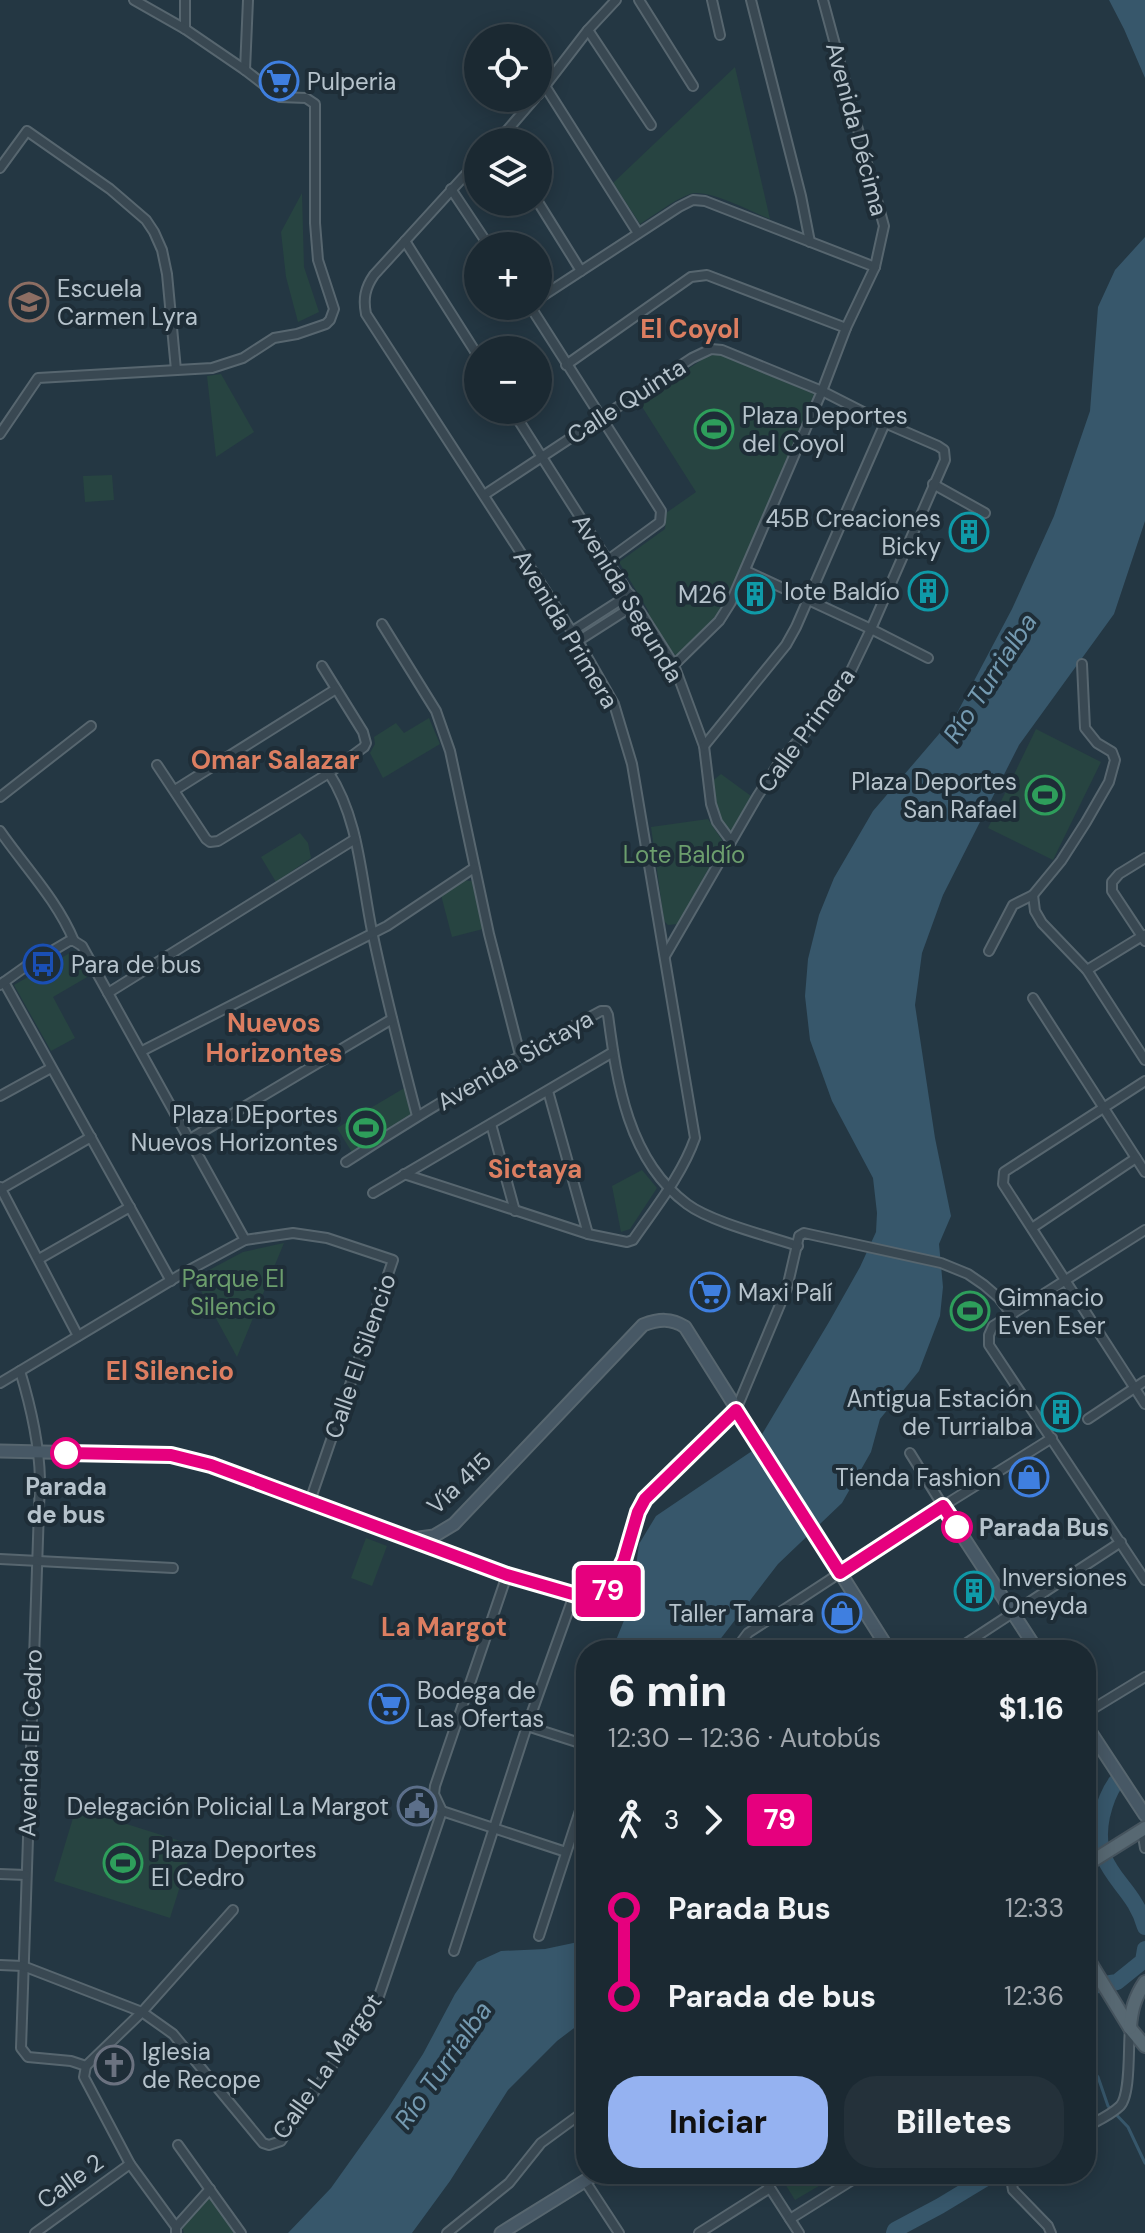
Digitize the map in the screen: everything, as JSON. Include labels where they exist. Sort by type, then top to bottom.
[{"type":"main road","points":[[1096,1858],[1144,1829]]},
{"type":"main road","points":[[1096,1972],[1130,2028],[1145,2046]]},
{"type":"main road","points":[[1130,2028],[1136,1995],[1145,1982]]},
{"type":"street","points":[[0,434],[38,378],[220,366],[243,358],[274,338],[326,324],[333,315],[334,309],[318,260],[315,104],[306,98],[280,97],[185,29],[134,0]]},
{"type":"street","points":[[185,0],[185,29]]},
{"type":"street","points":[[245,70],[248,0]]},
{"type":"street","points":[[552,77],[616,0]]},
{"type":"street","points":[[639,0],[693,86]]},
{"type":"street","points":[[712,0],[720,35]]},
{"type":"street","points":[[751,0],[810,242]]},
{"type":"street","name":"Avenida Décima","points":[[674,665],[719,621],[731,602],[846,328],[875,267],[884,226],[823,0]]},
{"type":"street","points":[[588,30],[651,125]]},
{"type":"street","points":[[552,97],[638,233]]},
{"type":"street","points":[[510,128],[523,112]]},
{"type":"street","points":[[0,168],[27,131],[110,189],[146,220],[162,250],[167,274],[176,370]]},
{"type":"street","points":[[464,176],[405,241],[465,336]]},
{"type":"street","points":[[451,189],[480,232]]},
{"type":"street","points":[[552,290],[693,200],[705,201],[875,267]]},
{"type":"street","points":[[547,216],[581,271]]},
{"type":"street","name":"Avenida Primera","points":[[405,241],[374,275],[365,293],[366,314],[578,641],[614,704],[632,764],[695,1138],[669,1187],[633,1240],[627,1242],[588,1234]]},
{"type":"street","points":[[566,365],[699,274],[731,283],[846,328]]},
{"type":"street","points":[[539,320],[661,511],[660,522],[608,560]]},
{"type":"street","name":"Calle Quinta","points":[[484,495],[692,358],[711,349],[722,350],[822,391]]},
{"type":"street","points":[[704,746],[786,645],[885,423],[822,391]]},
{"type":"street","name":"Calle Primera","points":[[664,956],[781,760],[845,683],[945,460],[944,450],[885,423]]},
{"type":"street","name":"Avenida Segunda","points":[[521,424],[674,665],[704,746],[711,804],[717,822],[731,841]]},
{"type":"street","points":[[933,484],[985,513]]},
{"type":"street","points":[[746,571],[928,658]]},
{"type":"street","points":[[571,632],[630,594]]},
{"type":"street","points":[[578,641],[636,604]]},
{"type":"street","points":[[382,624],[436,711],[450,751],[474,868],[520,1055]]},
{"type":"street","points":[[989,951],[1013,905],[1033,895],[1061,861],[1109,782],[1115,760],[1112,752],[1097,743],[1085,728],[1082,664]]},
{"type":"street","points":[[157,765],[206,839],[214,842],[329,773],[366,743],[363,732],[322,666]]},
{"type":"street","points":[[175,790],[336,689]]},
{"type":"street","points":[[0,797],[91,726]]},
{"type":"street","points":[[329,773],[344,801],[355,839],[372,933],[417,1116]]},
{"type":"street","points":[[0,831],[53,902],[74,941],[82,946],[245,1240]]},
{"type":"street","points":[[108,993],[355,839]]},
{"type":"street","points":[[1087,970],[1144,937],[1112,891],[1112,882],[1145,858]]},
{"type":"street","points":[[142,1051],[372,933],[474,868]]},
{"type":"street","points":[[1033,895],[1035,911],[1042,923],[1087,970],[1145,1060]]},
{"type":"street","points":[[74,941],[51,951],[2,984],[171,1281]]},
{"type":"street","points":[[1033,998],[1145,1172]]},
{"type":"street","name":"Avenida Sictaya","points":[[346,1162],[520,1055],[606,1011],[619,1086],[629,1122],[652,1168],[688,1205],[710,1216],[798,1246]]},
{"type":"street","points":[[190,1139],[392,1019]]},
{"type":"street","points":[[373,1193],[613,1052]]},
{"type":"street","points":[[0,1096],[51,1068]]},
{"type":"street","points":[[1145,1081],[1004,1172],[1002,1177],[1003,1184],[1145,1404]]},
{"type":"street","points":[[548,1091],[588,1234]]},
{"type":"street","points":[[491,1124],[515,1211]]},
{"type":"street","points":[[78,1336],[0,1188],[91,1137]]},
{"type":"street","points":[[1032,1228],[1136,1158]]},
{"type":"street","points":[[404,1174],[588,1234]]},
{"type":"street","points":[[39,1259],[130,1207]]},
{"type":"street","points":[[1145,1230],[993,1326],[989,1335],[989,1345],[1145,1580]]},
{"type":"street","name":"Calle El Silencio","points":[[0,1383],[245,1240],[293,1233],[327,1238],[393,1260],[310,1501]]},
{"type":"street","points":[[412,1539],[507,1575],[582,1598],[597,1598],[610,1589],[624,1560],[645,1499],[736,1410],[787,1288],[799,1236],[804,1233],[941,1263],[968,1274],[984,1285],[1012,1315]]},
{"type":"street","name":"Vía 415","points":[[0,1451],[171,1455],[211,1465],[412,1539],[434,1536],[454,1524],[643,1325],[655,1320],[676,1321],[685,1327],[883,1640]]},
{"type":"street","name":"Avenida El Cedro","points":[[20,1371],[34,1417],[40,1479],[21,2048],[28,2057],[71,2061],[86,2066]]},
{"type":"street","points":[[1088,1419],[1145,1381]]},
{"type":"street","points":[[745,1640],[748,1633],[1052,1438]]},
{"type":"street","points":[[910,1453],[1031,1640]]},
{"type":"street","points":[[971,1640],[1121,1542]]},
{"type":"street","points":[[0,1559],[173,1568]]},
{"type":"street","name":"Calle La Margot","points":[[0,1965],[23,1966],[142,2012],[173,2034],[263,2143],[269,2145],[281,2141],[379,1996],[442,1811],[434,1794],[435,1786],[507,1575]]},
{"type":"street","points":[[454,1951],[492,1828],[574,1595]]},
{"type":"street","points":[[1096,1707],[1145,1677]]},
{"type":"street","points":[[527,1726],[576,1742]]},
{"type":"street","points":[[1096,1740],[1145,1815]]},
{"type":"street","points":[[442,1811],[566,1852]]},
{"type":"street","points":[[539,1936],[576,1822]]},
{"type":"street","points":[[1144,1829],[1145,1848]]},
{"type":"street","points":[[0,1874],[26,1875]]},
{"type":"street","points":[[210,2189],[176,2230],[130,2164],[84,2077],[86,2066],[142,2012],[233,1910]]},
{"type":"street","points":[[1096,2121],[1121,2106],[1128,2085],[1130,2028]]},
{"type":"street","points":[[447,2233],[509,2183],[541,2143],[576,2117]]},
{"type":"street","points":[[178,2145],[241,2233]]},
{"type":"street","name":"Calle 2","points":[[35,2233],[130,2164]]},
{"type":"street","points":[[501,2233],[579,2184]]},
{"type":"street","points":[[594,2184],[619,2233]]},
{"type":"street","points":[[767,2184],[799,2233]]},
{"type":"street","points":[[790,2219],[846,2184]]},
{"type":"street","points":[[1012,2184],[1013,2190],[1051,2233]]},
{"type":"street","points":[[699,2233],[770,2188]]},
{"type":"green space","points":[[735,67],[770,219],[718,197],[698,193],[677,200],[640,224],[613,183]]},
{"type":"green space","points":[[302,193],[304,267],[319,312],[298,322],[286,277],[281,232]]},
{"type":"green space","points":[[713,355],[721,355],[814,394],[726,602],[712,621],[676,656],[672,651],[670,653],[645,615],[649,612],[619,562],[665,529],[666,513],[696,492],[639,402]]},
{"type":"green space","points":[[221,374],[254,432],[216,457],[207,376]]},
{"type":"green space","points":[[112,475],[114,500],[85,502],[83,476]]},
{"type":"green space","points":[[429,718],[440,744],[383,778],[370,753],[375,744],[374,737],[396,723],[404,733]]},
{"type":"green space","name":"Plaza Deportes San Rafael","points":[[1036,729],[1101,762],[1053,860],[988,828]]},
{"type":"green space","name":"Lote Baldío","points":[[721,774],[751,796],[729,836],[713,810],[710,783]]},
{"type":"green space","name":"Lote Baldío","points":[[708,819],[722,844],[678,924],[668,925],[664,921],[651,827]]},
{"type":"green space","points":[[300,833],[308,843],[311,858],[276,882],[261,857]]},
{"type":"green space","points":[[461,880],[472,881],[483,929],[452,937],[441,895]]},
{"type":"green space","points":[[75,950],[89,976],[53,997],[75,1038],[51,1051],[14,985]]},
{"type":"green space","points":[[406,1087],[414,1115],[353,1154],[337,1128]]},
{"type":"green space","points":[[642,1170],[657,1188],[630,1229],[621,1232],[612,1186]]},
{"type":"green space","name":"Parque El Silencio","points":[[284,1243],[237,1357],[194,1278],[243,1252]]},
{"type":"green space","points":[[366,1538],[387,1546],[372,1586],[351,1578]]},
{"type":"green space","name":"Plaza Deportes El Cedro","points":[[76,1808],[193,1845],[170,1918],[54,1881]]},
{"type":"green space","points":[[785,2184],[822,2184],[795,2200]]},
{"type":"green space","points":[[210,2196],[235,2233],[184,2233],[182,2227]]},
{"type":"water","points":[[1109,0],[1145,0],[1145,78],[1124,29]]},
{"type":"water","name":"Río Turrialba","points":[[1145,237],[1145,521],[1114,614],[1019,745],[943,895],[922,953],[915,1005],[935,1138],[951,1216],[939,1244],[943,1287],[940,1316],[919,1371],[880,1419],[871,1452],[842,1503],[778,1564],[720,1640],[616,1640],[625,1618],[639,1544],[656,1516],[752,1451],[829,1322],[876,1232],[873,1178],[832,1101],[810,1040],[805,996],[808,959],[819,915],[834,878],[873,811],[957,713],[1012,609],[1054,516],[1090,411],[1098,307],[1115,270]]},
{"type":"water","name":"Río Turrialba","points":[[576,1942],[576,2027],[557,2041],[508,2090],[450,2181],[412,2233],[288,2233],[331,2188],[388,2108],[477,1962],[501,1951],[545,1949]]},
{"type":"waterway","points":[[1116,1782],[1102,1816],[1102,1851],[1114,1876],[1132,1898],[1145,1927]]},
{"type":"waterway","points":[[1096,1985],[1117,1982],[1143,1961],[1145,1949]]},
{"type":"waterway","points":[[1096,2075],[1108,2106],[1128,2127],[1145,2163]]},
{"type":"waterway","points":[[894,2233],[976,2184]]},
{"type":"bus line","name":"79","points":[[66,1453],[171,1455],[211,1465],[507,1575],[590,1599],[610,1589],[624,1560],[645,1499],[736,1410],[840,1573],[943,1506],[957,1527]]},
{"type":"place","name":"Pulperia","points":[[279,81]]},
{"type":"place","name":"Escuela Carmen Lyra","points":[[29,302]]},
{"type":"place","name":"Plaza Deportes del Coyol","points":[[714,429]]},
{"type":"place","name":"45B Creaciones Bicky","points":[[969,532]]},
{"type":"place","name":"lote Baldío","points":[[928,591]]},
{"type":"place","name":"M26","points":[[755,594]]},
{"type":"place","name":"Plaza Deportes San Rafael","points":[[1045,795]]},
{"type":"place","name":"Para de bus","points":[[43,964]]},
{"type":"place","name":"Plaza DEportes Nuevos Horizontes","points":[[366,1128]]},
{"type":"place","name":"Maxi Palí","points":[[710,1292]]},
{"type":"place","name":"Gimnacio Even Eser","points":[[970,1311]]},
{"type":"place","name":"Antigua Estación de Turrialba","points":[[1061,1412]]},
{"type":"place","name":"Parada de bus","points":[[66,1453]]},
{"type":"place","name":"Tienda Fashion","points":[[1029,1477]]},
{"type":"place","name":"Parada Bus","points":[[957,1527]]},
{"type":"place","name":"Inversiones Oneyda","points":[[974,1591]]},
{"type":"place","name":"Taller Tamara","points":[[842,1613]]},
{"type":"place","name":"Bodega de Las Ofertas","points":[[389,1704]]},
{"type":"place","name":"Delegación Policial La Margot","points":[[417,1806]]},
{"type":"place","name":"Plaza Deportes El Cedro","points":[[123,1863]]},
{"type":"place","name":"Iglesia de Recope","points":[[114,2065]]},
{"type":"district","name":"El Coyol","points":[[690,329]]},
{"type":"district","name":"Omar Salazar","points":[[275,760]]},
{"type":"district","name":"Nuevos Horizontes","points":[[274,1038]]},
{"type":"district","name":"Sictaya","points":[[535,1169]]},
{"type":"district","name":"El Silencio","points":[[170,1371]]},
{"type":"district","name":"La Margot","points":[[444,1627]]}]
